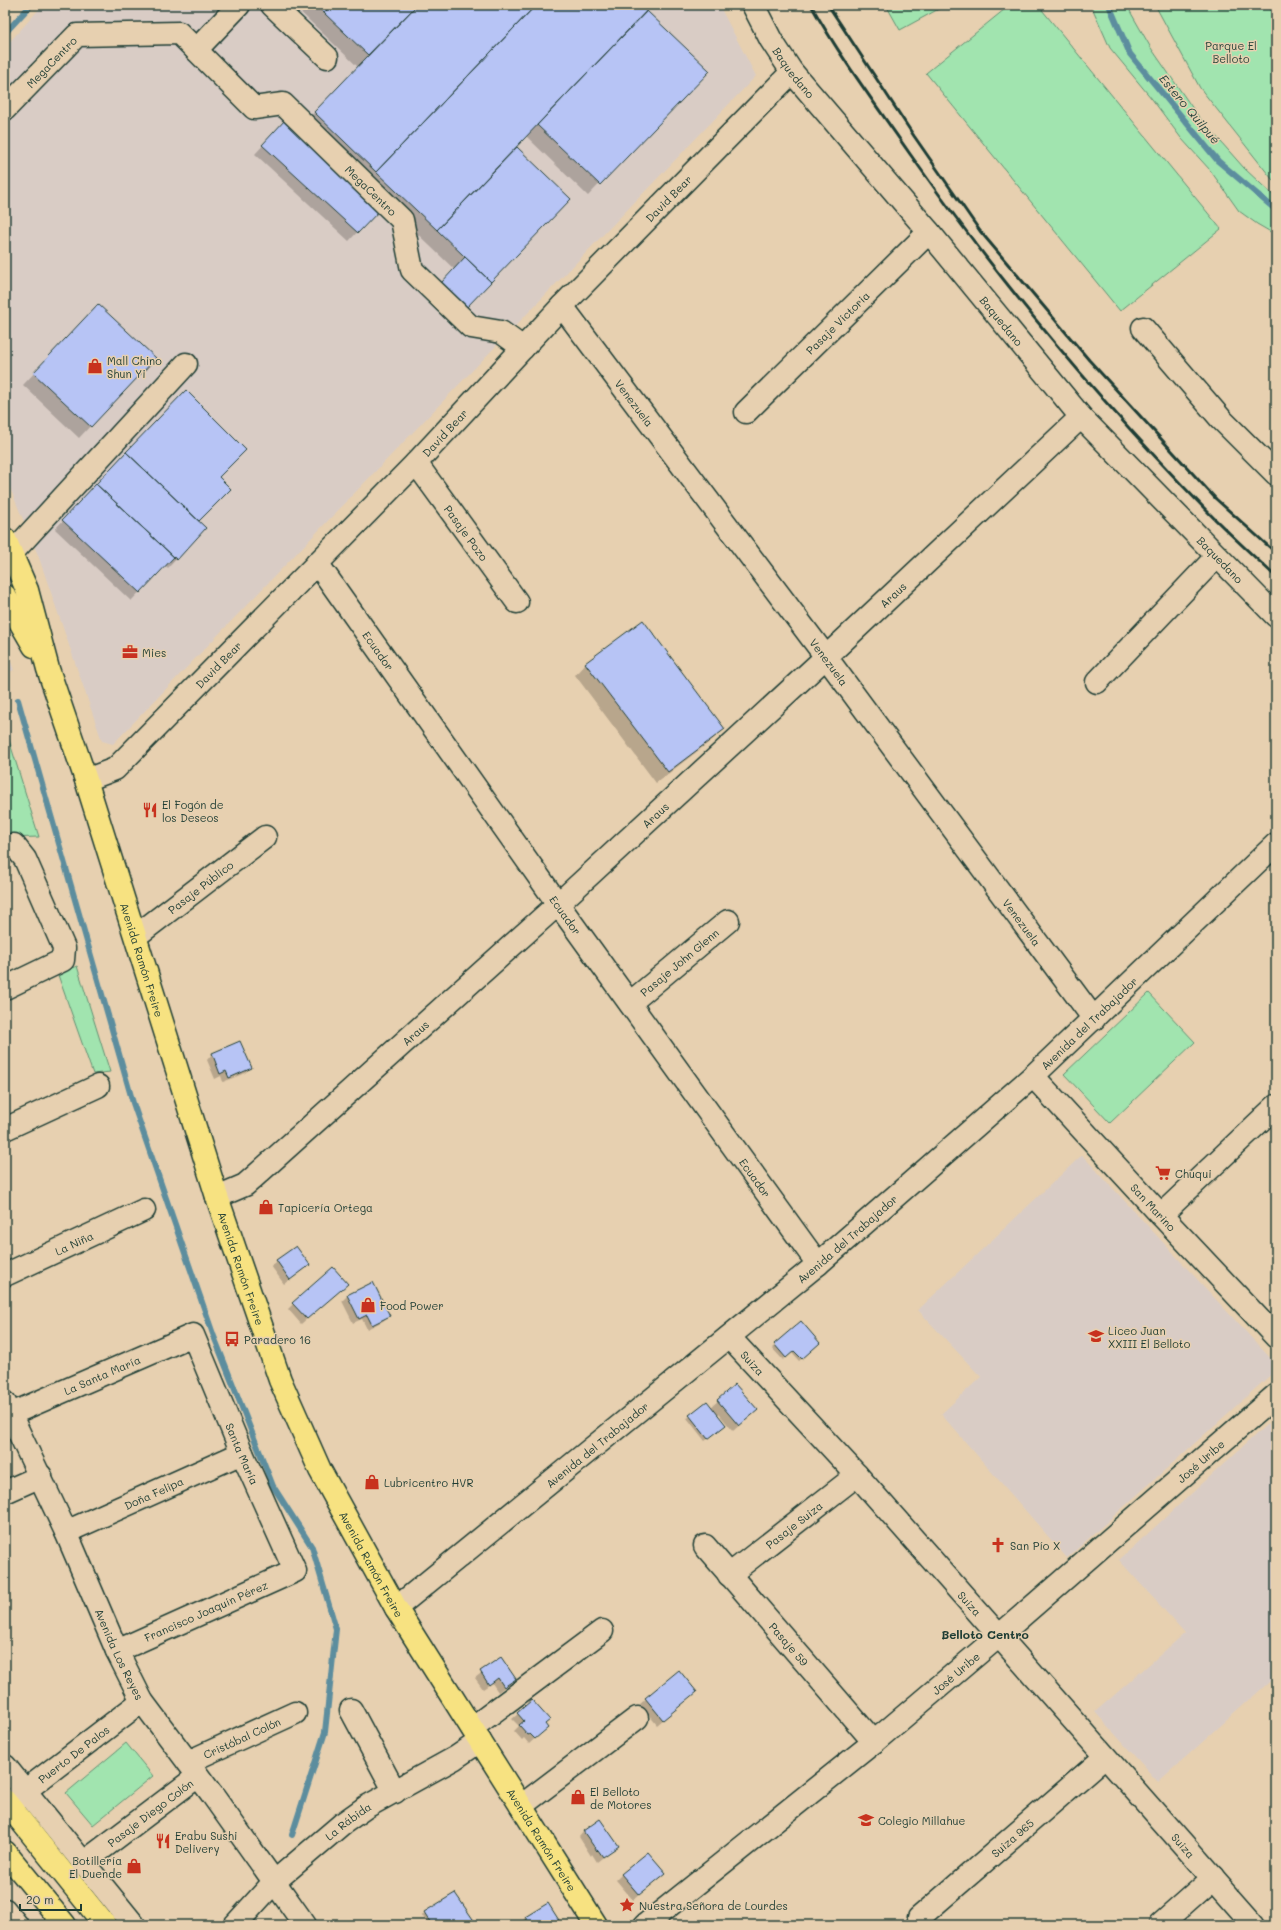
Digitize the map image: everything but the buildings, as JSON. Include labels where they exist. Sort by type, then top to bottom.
[{"type":"main road","name":"Avenida Ramón Freire","points":[[8,546],[27,590],[48,669],[86,780],[136,936],[217,1197],[280,1380],[320,1470],[396,1608],[596,1925]]},
{"type":"main road","name":"Avenida Ramón Freire","points":[[5,596],[48,669]]},
{"type":"main road","points":[[6,1803],[105,1925]]},
{"type":"main road","points":[[5,1852],[65,1925]]},
{"type":"street","points":[[196,50],[239,5]]},
{"type":"street","points":[[272,5],[327,56]]},
{"type":"street","name":"Baquedano","points":[[753,5],[771,40],[792,72],[929,232],[1081,417],[1276,616]]},
{"type":"street","name":"MegaCentro","points":[[5,109],[77,35],[179,33],[254,108],[284,104],[402,220],[412,270],[471,327],[501,332],[523,348]]},
{"type":"street","name":"David Bear","points":[[86,780],[114,769],[416,463],[562,306],[792,72]]},
{"type":"street","name":"Pasaje Victoria","points":[[746,412],[929,232]]},
{"type":"street","name":"Venezuela","points":[[562,306],[826,657],[1094,1019]]},
{"type":"street","points":[[1143,328],[1221,419],[1276,474]]},
{"type":"street","points":[[8,546],[186,364]]},
{"type":"street","name":"Araus","points":[[217,1197],[245,1185],[558,904],[826,657],[1081,417]]},
{"type":"street","name":"Pasaje Pozo","points":[[416,463],[517,602]]},
{"type":"street","points":[[1097,682],[1217,556]]},
{"type":"street","name":"Ecuador","points":[[317,563],[558,904],[818,1264]]},
{"type":"street","name":"Pasaje Público","points":[[136,936],[265,837]]},
{"type":"street","name":"Avenida del Trabajador","points":[[396,1608],[818,1264],[1033,1076],[1276,844]]},
{"type":"street","points":[[5,846],[14,845],[25,859],[64,948],[63,960],[5,988]]},
{"type":"street","name":"Pasaje John Glenn","points":[[630,1003],[728,921]]},
{"type":"street","name":"San Marino","points":[[1033,1076],[1276,1337]]},
{"type":"street","points":[[5,1129],[98,1086]]},
{"type":"street","points":[[1161,1215],[1276,1106]]},
{"type":"street","name":"La Niña","points":[[5,1275],[144,1210]]},
{"type":"street","name":"La Santa María","points":[[8,1408],[193,1335]]},
{"type":"street","name":"Santa María","points":[[193,1335],[242,1453],[295,1571]]},
{"type":"street","name":"Suiza","points":[[729,1337],[857,1475],[1254,1925]]},
{"type":"street","name":"José Uribe","points":[[644,1925],[874,1742],[1000,1636],[1276,1395]]},
{"type":"street","name":"Avenida Los Reyes","points":[[8,1408],[41,1476],[117,1651],[142,1701],[193,1769],[305,1925]]},
{"type":"street","name":"Doña Felipa","points":[[66,1532],[242,1453]]},
{"type":"street","name":"Pasaje Suiza","points":[[729,1575],[857,1475]]},
{"type":"street","points":[[5,1492],[41,1476]]},
{"type":"street","name":"Pasaje 59","points":[[705,1546],[874,1742]]},
{"type":"street","name":"Francisco Joaquín Pérez","points":[[117,1651],[295,1571]]},
{"type":"street","name":"La Rábida","points":[[234,1925],[274,1882],[342,1824],[366,1807],[455,1758],[476,1735],[602,1631]]},
{"type":"street","name":"Puerto De Palos","points":[[6,1803],[25,1791],[142,1701]]},
{"type":"street","points":[[351,1710],[395,1792]]},
{"type":"street","name":"Cristóbal Colón","points":[[193,1769],[296,1713]]},
{"type":"street","points":[[521,1806],[637,1718]]},
{"type":"street","name":"Suiza 965","points":[[919,1918],[1106,1757]]},
{"type":"street","points":[[5,1766],[134,1925]]},
{"type":"street","name":"Pasaje Diego Colón","points":[[83,1863],[193,1769]]},
{"type":"street","points":[[1160,1925],[1213,1878]]},
{"type":"street","points":[[5,1910],[17,1925]]},
{"type":"shaded area","points":[[43,5],[719,5],[756,76],[113,744],[102,741],[38,555],[5,476],[5,47]]},
{"type":"shaded area","points":[[5,646],[14,670],[5,674]]},
{"type":"shaded area","name":"Liceo Juan XXIII El Belloto","points":[[1082,1155],[1274,1362],[1275,1371],[1067,1558],[941,1414],[981,1377],[918,1310]]},
{"type":"shaded area","points":[[1276,1416],[1276,1676],[1158,1782],[1095,1712],[1185,1633],[1119,1560]]},
{"type":"green space","points":[[886,5],[946,5],[900,30]]},
{"type":"green space","points":[[1010,5],[1038,5],[1221,229],[1120,311],[926,73]]},
{"type":"green space","points":[[1091,5],[1128,5],[1151,48],[1198,116],[1244,168],[1276,198],[1276,235],[1239,211],[1210,170],[1181,138],[1152,99],[1110,48]]},
{"type":"green space","name":"Parque El Belloto","points":[[1155,5],[1276,5],[1276,184],[1200,88]]},
{"type":"green space","points":[[5,727],[39,837],[5,838]]},
{"type":"green space","points":[[77,966],[110,1072],[93,1074],[58,975]]},
{"type":"green space","points":[[1149,993],[1195,1042],[1110,1123],[1064,1074]]},
{"type":"green space","points":[[126,1743],[153,1776],[93,1825],[66,1793]]},
{"type":"waterway","points":[[5,33],[31,5]]},
{"type":"waterway","name":"Estero Quilpué","points":[[1109,5],[1130,54],[1218,161],[1276,210]]},
{"type":"waterway","points":[[18,700],[133,1103],[213,1334],[273,1486],[312,1547],[336,1629],[325,1732],[292,1835]]},
{"type":"railway","points":[[811,5],[871,99],[944,201],[1014,293],[1088,382],[1166,468],[1214,519],[1276,577]]},
{"type":"railway","points":[[828,5],[914,136],[980,231],[1089,360],[1216,499],[1276,553]]},
{"type":"place","name":"Mall Chino Shun Yi","points":[[95,366]]},
{"type":"place","name":"Mies","points":[[130,652]]},
{"type":"place","name":"El Fogón de los Deseos","points":[[150,810]]},
{"type":"place","name":"Chuqui","points":[[1163,1173]]},
{"type":"place","name":"Tapicería Ortega","points":[[266,1207]]},
{"type":"place","name":"Food Power","points":[[368,1305]]},
{"type":"place","name":"Liceo Juan XXIII El Belloto","points":[[1096,1336]]},
{"type":"place","name":"Paradero 16","points":[[232,1339]]},
{"type":"place","name":"Lubricentro HVR","points":[[372,1482]]},
{"type":"place","name":"San Pío X","points":[[998,1545]]},
{"type":"place","name":"El Belloto de Motores","points":[[578,1797]]},
{"type":"place","name":"Colegio Millahue","points":[[866,1820]]},
{"type":"place","name":"Erabu Sushi Delivery","points":[[163,1841]]},
{"type":"place","name":"Botillería El Duende","points":[[134,1866]]},
{"type":"place","name":"Nuestra Señora de Lourdes","points":[[627,1905]]},
{"type":"district","name":"Belloto Centro","points":[[985,1634]]}]
